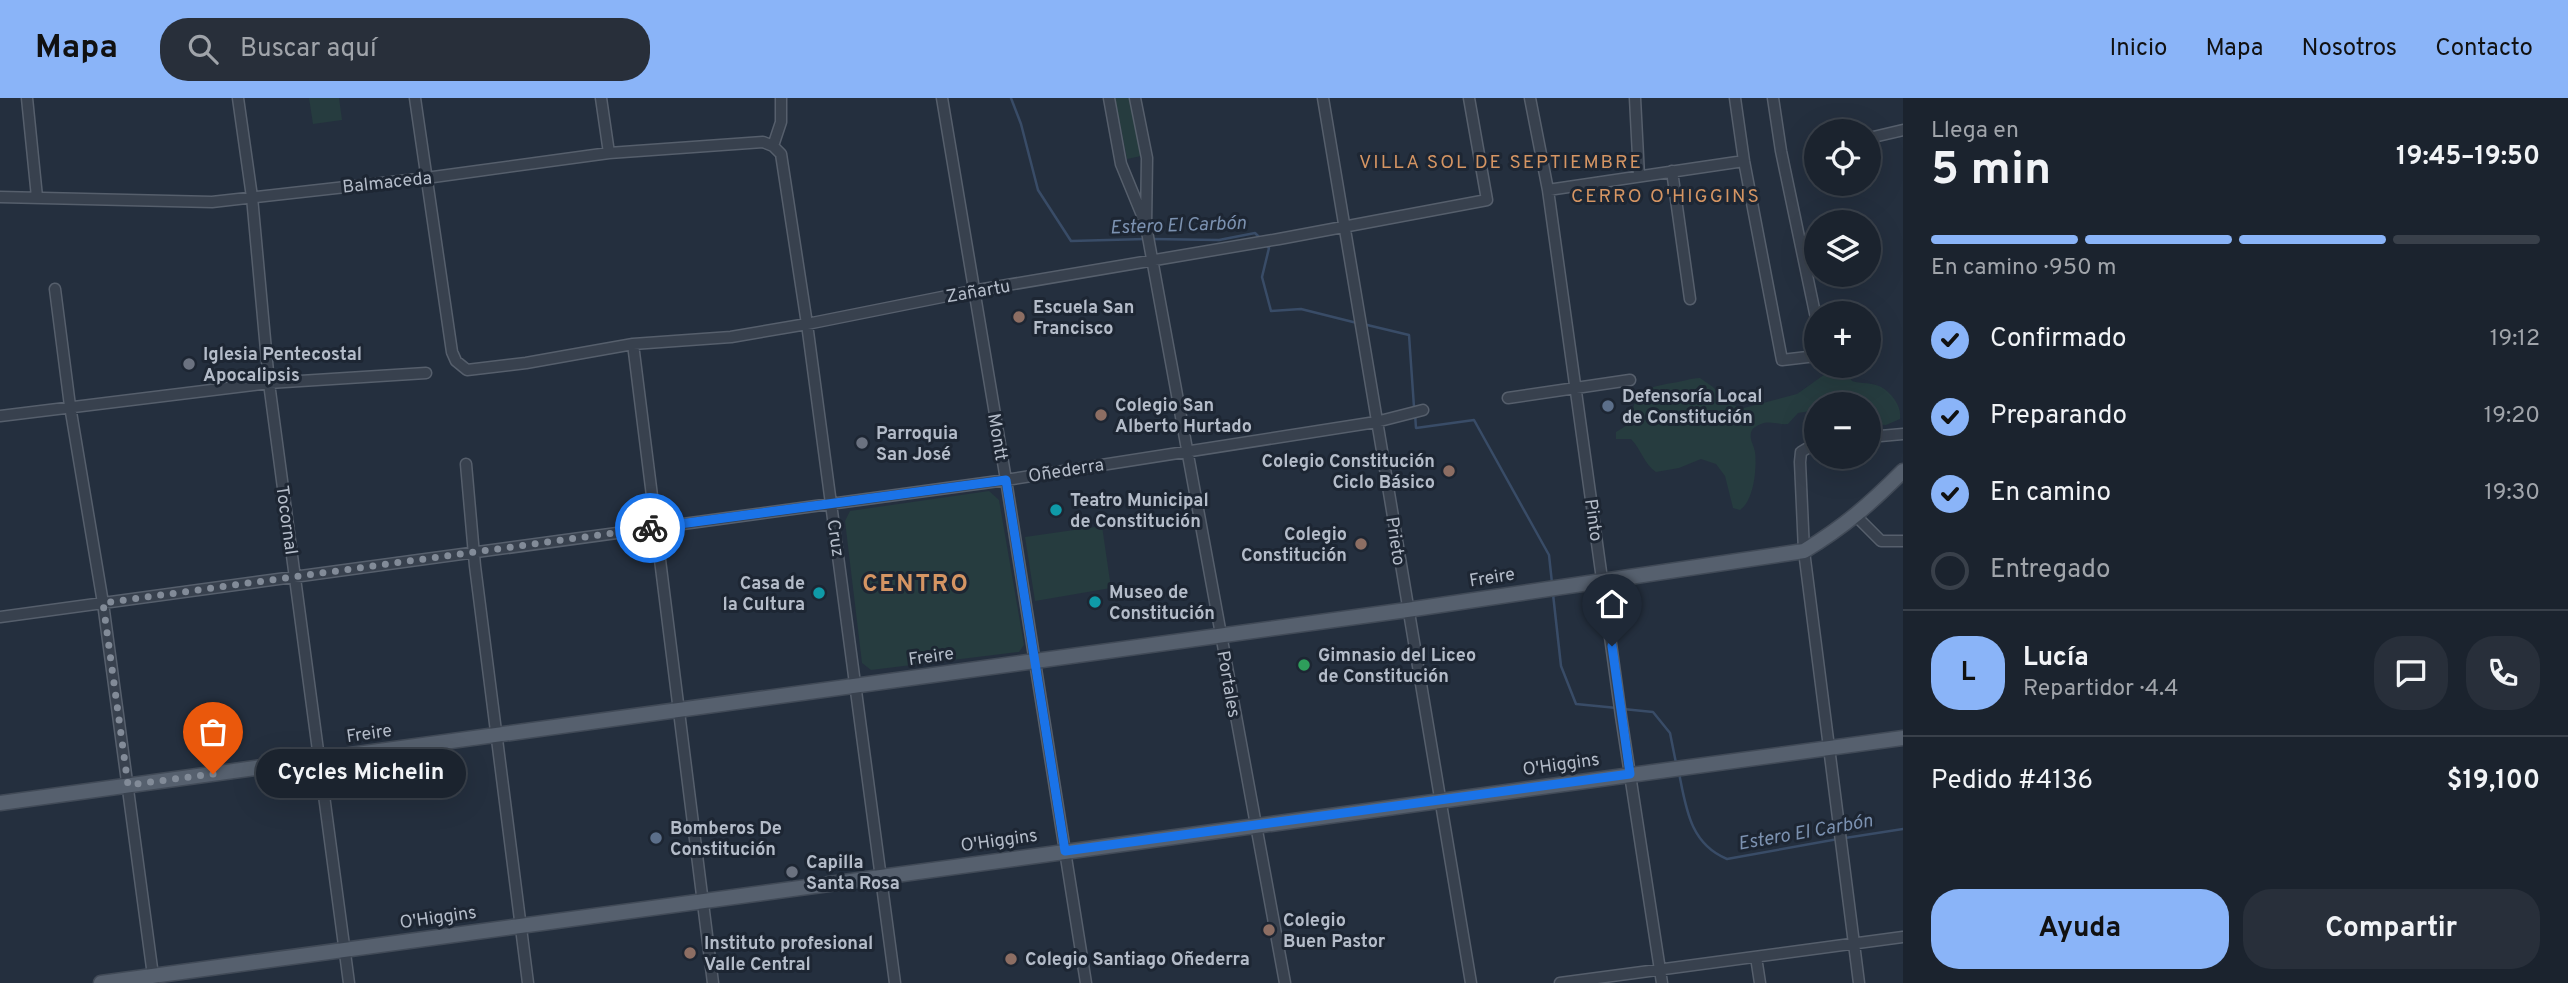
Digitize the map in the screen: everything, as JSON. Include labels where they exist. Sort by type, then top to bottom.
[{"type":"main road","name":"Freire","points":[[0,803],[1407,610],[1554,586],[1804,551],[1838,531],[1903,471]]},
{"type":"main road","name":"O'Higgins","points":[[101,983],[153,979],[521,925],[1903,738]]},
{"type":"street","points":[[27,98],[37,197]]},
{"type":"street","name":"Tocornal","points":[[238,98],[252,197],[269,383],[349,983]]},
{"type":"street","points":[[415,98],[426,178]]},
{"type":"street","points":[[601,98],[609,153]]},
{"type":"street","points":[[773,146],[781,122],[781,98]]},
{"type":"street","name":"Montt","points":[[942,98],[1086,983]]},
{"type":"street","points":[[1109,98],[1121,164],[1146,226]]},
{"type":"street","points":[[1135,98],[1147,158],[1146,226]]},
{"type":"street","name":"Prieto","points":[[1322,98],[1471,983]]},
{"type":"street","name":"Zañartu","points":[[426,178],[452,352],[456,362],[467,370],[526,363],[633,344],[730,337],[1152,256],[1256,243],[1487,200],[1469,98]]},
{"type":"street","name":"Pinto","points":[[1530,98],[1548,190],[1621,716],[1662,983]]},
{"type":"street","points":[[1635,98],[1639,176]]},
{"type":"street","points":[[1735,98],[1744,161],[1782,360],[1804,357]]},
{"type":"street","points":[[1773,98],[1781,151],[1812,301]]},
{"type":"street","points":[[1881,136],[1903,131]]},
{"type":"street","name":"Balmaceda","points":[[0,197],[212,202],[426,178],[609,153],[763,142],[773,146]]},
{"type":"street","name":"Cruz","points":[[773,146],[780,154],[807,324],[895,983]]},
{"type":"street","points":[[1548,190],[1744,161]]},
{"type":"street","points":[[1672,172],[1690,299]]},
{"type":"street","points":[[1127,179],[1138,183],[1146,177]]},
{"type":"street","name":"Portales","points":[[1146,226],[1285,983]]},
{"type":"street","points":[[55,289],[103,603],[153,979]]},
{"type":"street","points":[[633,344],[713,983]]},
{"type":"street","points":[[0,416],[269,383],[426,373]]},
{"type":"street","points":[[1508,398],[1630,380]]},
{"type":"street","name":"Oñederra","points":[[0,618],[1006,480],[1376,422],[1423,410]]},
{"type":"street","points":[[1881,436],[1903,434]]},
{"type":"street","points":[[1804,450],[1801,452],[1804,551],[1859,983]]},
{"type":"street","points":[[466,464],[474,552],[528,983]]},
{"type":"street","points":[[1856,516],[1881,541],[1903,541]]},
{"type":"street","points":[[1560,983],[1600,980],[1903,937]]},
{"type":"street","points":[[1756,957],[1760,983]]},
{"type":"green space","points":[[309,98],[339,98],[342,120],[313,124]]},
{"type":"green space","points":[[1115,98],[1129,98],[1141,156],[1127,159]]},
{"type":"green space","points":[[1700,378],[1713,387],[1728,404],[1744,408],[1797,394],[1820,378],[1850,378],[1852,381],[1874,384],[1885,390],[1898,405],[1900,419],[1881,425],[1881,392],[1804,392],[1804,412],[1798,413],[1788,424],[1768,422],[1752,430],[1756,459],[1754,484],[1749,499],[1740,510],[1733,508],[1725,476],[1716,464],[1701,459],[1679,468],[1656,472],[1648,465],[1631,439],[1616,439],[1616,432],[1629,424],[1637,398],[1652,387]]},
{"type":"green space","points":[[989,491],[999,500],[1024,645],[1019,652],[871,670],[862,663],[845,521],[850,511]]},
{"type":"green space","points":[[1102,526],[1111,588],[1035,601],[1025,537]]},
{"type":"waterway","name":"Estero El Carbón","points":[[1011,98],[1021,124],[1038,190],[1071,241],[1145,239]]},
{"type":"waterway","name":"Estero El Carbón","points":[[1152,239],[1219,240],[1255,233],[1261,239]]},
{"type":"waterway","name":"Estero El Carbón","points":[[1265,244],[1269,248],[1262,277],[1271,311],[1301,309],[1357,323]]},
{"type":"waterway","name":"Estero El Carbón","points":[[1363,324],[1409,335],[1414,407]]},
{"type":"waterway","name":"Estero El Carbón","points":[[1415,414],[1416,428],[1474,420],[1549,555],[1552,583]]},
{"type":"waterway","name":"Estero El Carbón","points":[[1553,594],[1561,666],[1576,704],[1617,708]]},
{"type":"waterway","name":"Estero El Carbón","points":[[1623,709],[1653,712],[1670,733],[1676,763]]},
{"type":"waterway","name":"Estero El Carbón","points":[[1679,773],[1688,812],[1697,834],[1705,844],[1727,859],[1838,839]]},
{"type":"waterway","name":"Estero El Carbón","points":[[1845,838],[1903,829]]},
{"type":"way so far","points":[[213,774],[128,785],[103,603],[650,528]]},
{"type":"place","name":"Escuela San Francisco","points":[[1019,317]]},
{"type":"place","name":"Iglesia Pentecostal Apocalipsis","points":[[189,364]]},
{"type":"place","name":"Defensoría Local de Constitución","points":[[1608,406]]},
{"type":"place","name":"Colegio San Alberto Hurtado","points":[[1101,415]]},
{"type":"place","name":"Parroquia San José","points":[[862,443]]},
{"type":"place","name":"Colegio Constitución Ciclo Básico","points":[[1449,471]]},
{"type":"place","name":"Teatro Municipal de Constitución","points":[[1056,510]]},
{"type":"place","name":"Colegio Constitución","points":[[1361,544]]},
{"type":"place","name":"Casa de la Cultura","points":[[819,593]]},
{"type":"place","name":"Museo de Constitución","points":[[1095,602]]},
{"type":"place","name":"Gimnasio del Liceo de Constitución","points":[[1304,665]]},
{"type":"place","name":"Cycles Michelin","points":[[213,774]]},
{"type":"place","name":"Bomberos De Constitución","points":[[656,838]]},
{"type":"place","name":"Capilla Santa Rosa","points":[[792,872]]},
{"type":"place","name":"Colegio Buen Pastor","points":[[1269,930]]},
{"type":"place","name":"Instituto profesional Valle Central","points":[[690,953]]},
{"type":"place","name":"Colegio Santiago Oñederra","points":[[1011,959]]},
{"type":"district","name":"VILLA SOL DE SEPTIEMBRE","points":[[1501,161]]},
{"type":"district","name":"CERRO O'HIGGINS","points":[[1666,195]]},
{"type":"district","name":"CENTRO","points":[[916,583]]},
{"type":"route","points":[[650,528],[1006,480],[1065,851],[1630,774],[1612,646]]}]
